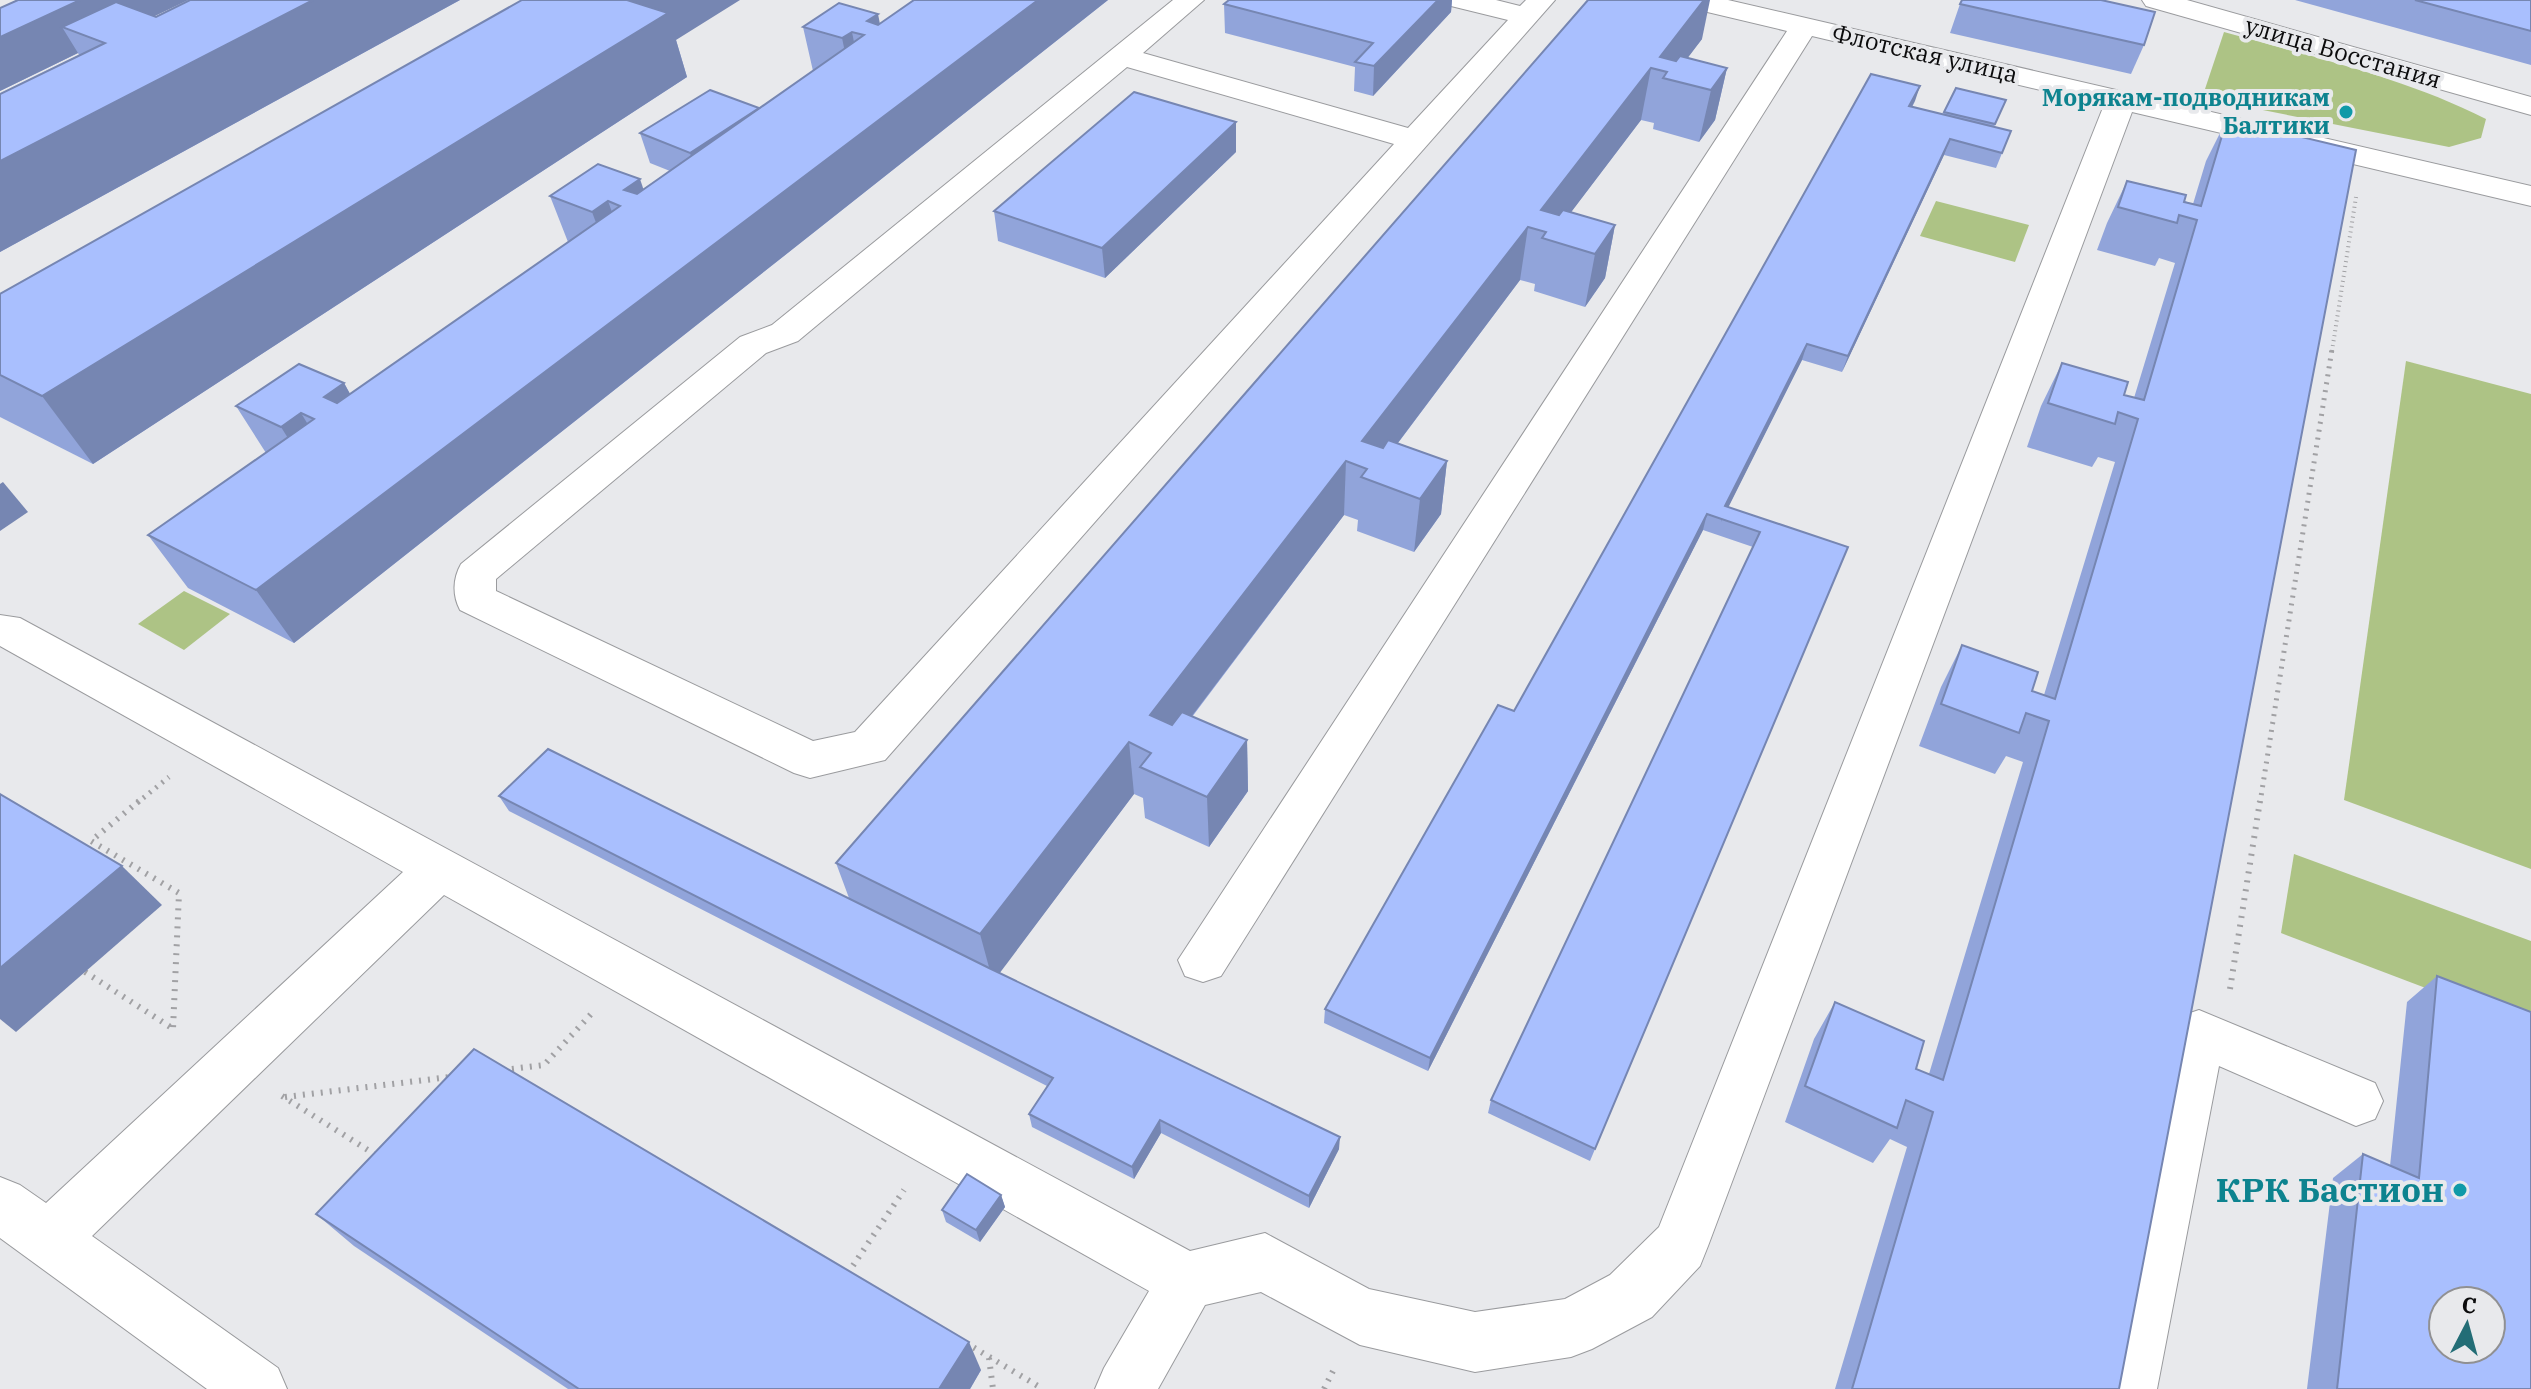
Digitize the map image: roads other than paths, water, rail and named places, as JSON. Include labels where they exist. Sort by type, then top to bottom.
[{"type":"street","points":[[1190,0],[785,333],[753,345],[476,574],[475,599],[810,760],[869,747],[1534,8]]},
{"type":"street","points":[[1461,0],[1534,8]]},
{"type":"street","name":"Флотская улица","points":[[1692,0],[2531,196]]},
{"type":"street","name":"улица Восстания","points":[[2156,0],[2531,106]]},
{"type":"street","points":[[1203,960],[1804,26]]},
{"type":"street","points":[[1122,56],[1416,140]]},
{"type":"street","points":[[2406,71],[2517,113],[2531,122]]},
{"type":"street","points":[[5,629],[1187,1281],[1265,1262],[1360,1316],[1475,1342],[1571,1328],[1631,1296],[1680,1246],[2121,100]]},
{"type":"street","points":[[2440,175],[2523,172],[2531,168]]},
{"type":"street","points":[[49,1239],[439,869]]},
{"type":"street","points":[[2127,1389],[2199,1033],[2356,1101]]},
{"type":"street","points":[[0,1204],[257,1389]]},
{"type":"street","points":[[1125,1389],[1187,1281]]},
{"type":"place","name":"Морякам-подводникам Балтики","points":[[2346,112]]},
{"type":"place","name":"КРК Бастион","points":[[2460,1190]]}]
